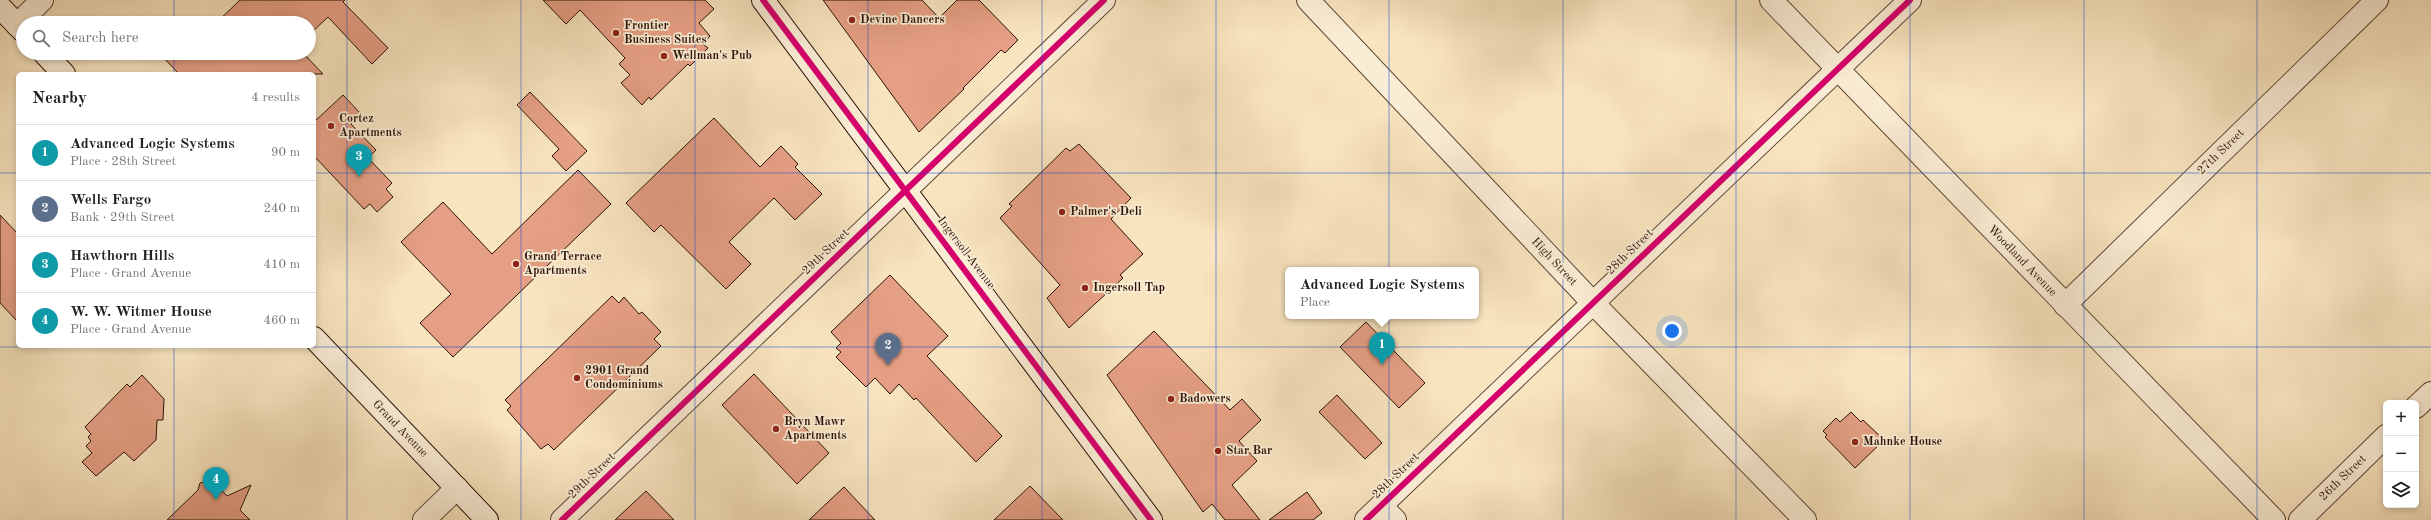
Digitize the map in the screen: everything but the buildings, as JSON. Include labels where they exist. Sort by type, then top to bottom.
[{"type":"street","points":[[29,16],[42,0]]},
{"type":"street","name":"Ingersoll Avenue","points":[[763,0],[1152,520]]},
{"type":"street","name":"29th Street","points":[[562,520],[1104,0]]},
{"type":"street","name":"High Street","points":[[1308,0],[1593,303],[1805,520]]},
{"type":"street","name":"Woodland Avenue","points":[[1771,0],[1837,70],[2274,520]]},
{"type":"street","name":"28th Street","points":[[1381,515],[1593,303],[1910,0]]},
{"type":"street","name":"27th Street","points":[[2065,305],[2377,0]]},
{"type":"street","points":[[0,7],[16,24]]},
{"type":"street","points":[[51,60],[62,72]]},
{"type":"street","name":"Grand Avenue","points":[[316,340],[487,520]]},
{"type":"street","points":[[2419,404],[2431,393]]},
{"type":"street","name":"26th Street","points":[[2300,520],[2383,439]]},
{"type":"street","points":[[424,520],[457,488]]},
{"type":"cycle path","points":[[763,0],[1151,520]]},
{"type":"cycle path","points":[[562,520],[1104,0]]},
{"type":"cycle path","points":[[1366,520],[1910,0]]},
{"type":"place","name":"Devine Dancers","points":[[852,20]]},
{"type":"place","name":"Frontier Business Suites","points":[[616,33]]},
{"type":"place","name":"Wellman's Pub","points":[[664,56]]},
{"type":"place","name":"Cortez Apartments","points":[[331,126]]},
{"type":"place","name":"Hawthorn Hills","points":[[359,177]]},
{"type":"place","name":"Palmer's Deli","points":[[1062,212]]},
{"type":"place","name":"Grand Terrace Apartments","points":[[516,264]]},
{"type":"place","name":"Ingersoll Tap","points":[[1085,288]]},
{"type":"place","name":"Advanced Logic Systems","points":[[1382,365]]},
{"type":"place","name":"Wells Fargo","points":[[888,366]]},
{"type":"place","name":"2901 Grand Condominiums","points":[[577,378]]},
{"type":"place","name":"Badowers","points":[[1171,399]]},
{"type":"place","name":"Bryn Mawr Apartments","points":[[776,429]]},
{"type":"place","name":"Mahnke House","points":[[1855,442]]},
{"type":"place","name":"Star Bar","points":[[1218,451]]},
{"type":"place","name":"W. W. Witmer House","points":[[216,500]]}]
